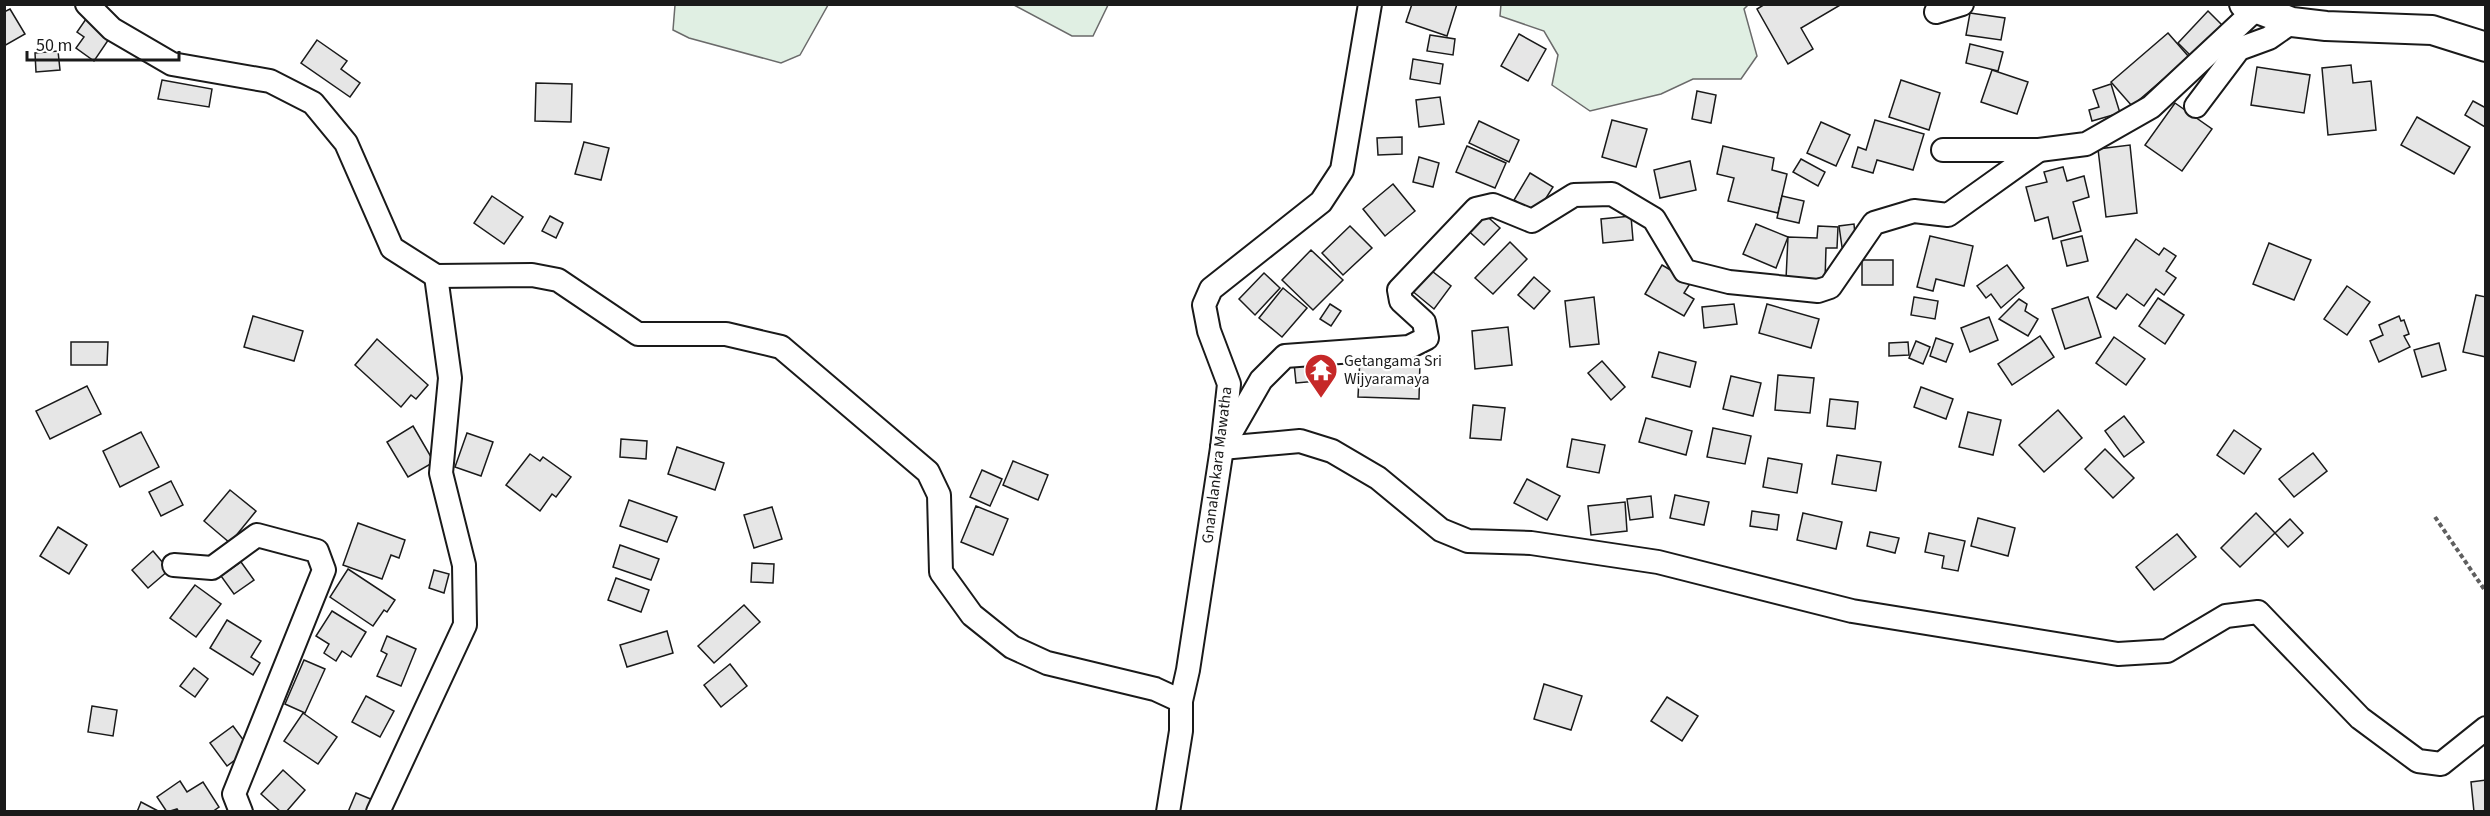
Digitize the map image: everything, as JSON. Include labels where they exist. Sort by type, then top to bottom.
[{"type":"main road","points":[[2250,7],[2292,22],[2326,27],[2432,30],[2486,47]]},
{"type":"street","points":[[87,4],[112,29],[172,64],[270,81],[312,103],[346,143],[392,248],[436,276],[532,275],[558,280],[638,334],[726,334],[781,347],[928,472],[939,495],[941,573],[972,615],[1012,647],[1047,663],[1155,688],[1181,701]]},
{"type":"street","name":"Gnanalankara Mawatha","points":[[1168,812],[1182,731],[1181,701],[1188,670],[1222,448],[1229,384],[1209,331],[1204,305],[1211,289],[1321,202],[1342,170],[1370,4]]},
{"type":"street","points":[[1936,12],[1962,4]]},
{"type":"street","points":[[1943,150],[2039,150],[2086,144],[2151,107],[2250,7]]},
{"type":"street","points":[[2196,106],[2240,49],[2269,38],[2292,22]]},
{"type":"street","points":[[1222,448],[1261,380],[1285,356],[1409,347],[1427,338],[1424,322],[1401,301],[1399,290],[1476,209],[1493,205],[1532,221],[1575,195],[1612,194],[1654,219],[1685,270],[1729,282],[1818,291],[1830,287],[1874,223],[1914,211],[1948,215],[2039,150]]},
{"type":"street","points":[[378,812],[465,625],[464,565],[441,473],[450,378],[436,276]]},
{"type":"street","points":[[1222,448],[1300,441],[1332,451],[1378,478],[1441,530],[1468,541],[1531,543],[1658,562],[1852,611],[2106,652],[2167,651],[2226,616],[2258,612],[2360,718],[2418,761],[2441,764],[2486,728]]},
{"type":"street","points":[[174,565],[212,568],[257,535],[317,551],[324,570],[234,794],[242,812]]},
{"type":"path","points":[[2435,517],[2486,592]]},
{"type":"green space","points":[[675,4],[828,5],[800,55],[781,63],[689,38],[673,30]]},
{"type":"green space","points":[[1501,4],[1748,5],[1744,9],[1757,56],[1741,79],[1693,79],[1661,94],[1590,111],[1552,85],[1558,55],[1544,31],[1500,16]]},
{"type":"green space","points":[[1014,5],[1108,5],[1093,36],[1072,36]]},
{"type":"building","points":[[1412,4],[1457,4],[1447,36],[1406,22]]},
{"type":"building","points":[[1765,4],[1842,4],[1801,28],[1813,49],[1788,64],[1757,9]]},
{"type":"building","points":[[10,9],[25,34],[4,46],[4,12]]},
{"type":"building","points":[[2208,11],[2225,28],[2195,60],[2178,43]]},
{"type":"building","points":[[1970,13],[2005,18],[2001,40],[1966,35]]},
{"type":"building","points":[[86,19],[111,36],[94,61],[76,48],[84,37],[77,32]]},
{"type":"building","points":[[2168,33],[2189,57],[2132,106],[2111,82]]},
{"type":"building","points":[[1519,34],[1546,49],[1528,81],[1501,66]]},
{"type":"building","points":[[1430,35],[1455,39],[1453,55],[1427,51]]},
{"type":"building","points":[[317,40],[347,61],[341,69],[360,83],[350,97],[301,63]]},
{"type":"building","points":[[1970,44],[2003,52],[1998,71],[1966,63]]},
{"type":"building","points":[[58,51],[60,70],[36,72],[35,53]]},
{"type":"building","points":[[1413,59],[1443,64],[1440,84],[1410,79]]},
{"type":"building","points":[[2351,65],[2353,83],[2371,81],[2376,130],[2328,135],[2322,68]]},
{"type":"building","points":[[2257,67],[2310,75],[2304,113],[2251,105]]},
{"type":"building","points":[[1992,70],[2028,82],[2017,114],[1981,102]]},
{"type":"building","points":[[162,80],[212,89],[209,107],[158,99]]},
{"type":"building","points":[[1901,80],[1940,93],[1929,130],[1889,117]]},
{"type":"building","points":[[536,83],[572,84],[571,122],[535,121]]},
{"type":"building","points":[[2111,84],[2120,113],[2092,121],[2089,110],[2099,107],[2093,90]]},
{"type":"building","points":[[1697,91],[1716,95],[1711,123],[1692,119]]},
{"type":"building","points":[[1440,97],[1444,124],[1419,127],[1416,100]]},
{"type":"building","points":[[2473,101],[2486,108],[2485,127],[2465,115]]},
{"type":"building","points":[[2175,103],[2212,129],[2182,171],[2145,145]]},
{"type":"building","points":[[2417,117],[2470,147],[2454,174],[2401,145]]},
{"type":"building","points":[[1612,120],[1647,129],[1636,167],[1602,157]]},
{"type":"building","points":[[1875,120],[1924,134],[1913,170],[1877,160],[1873,173],[1852,167],[1858,147],[1866,150]]},
{"type":"building","points":[[1479,121],[1519,140],[1509,162],[1469,143]]},
{"type":"building","points":[[1821,122],[1850,135],[1836,166],[1807,153]]},
{"type":"building","points":[[1402,137],[1402,154],[1378,155],[1377,138]]},
{"type":"building","points":[[584,142],[609,148],[601,180],[575,174]]},
{"type":"building","points":[[2130,145],[2137,213],[2106,217],[2098,149]]},
{"type":"building","points":[[1467,146],[1506,163],[1495,188],[1456,172]]},
{"type":"building","points":[[1723,146],[1774,158],[1772,170],[1787,174],[1778,213],[1728,201],[1734,178],[1717,174]]},
{"type":"building","points":[[1419,157],[1439,163],[1433,187],[1413,182]]},
{"type":"building","points":[[1801,159],[1825,172],[1818,186],[1793,172]]},
{"type":"building","points":[[1690,161],[1696,190],[1660,198],[1654,170]]},
{"type":"building","points":[[2063,167],[2067,181],[2084,176],[2089,197],[2073,202],[2081,231],[2053,239],[2048,217],[2035,221],[2026,187],[2047,182],[2044,172]]},
{"type":"building","points":[[1530,173],[1553,187],[1536,214],[1514,200]]},
{"type":"building","points":[[1393,184],[1415,211],[1385,236],[1363,209]]},
{"type":"building","points":[[492,196],[523,217],[504,244],[474,223]]},
{"type":"building","points":[[1782,196],[1804,201],[1799,223],[1777,218]]},
{"type":"building","points":[[1481,211],[1500,228],[1484,245],[1465,228]]},
{"type":"building","points":[[550,216],[563,223],[556,238],[542,231]]},
{"type":"building","points":[[1631,216],[1633,240],[1603,243],[1601,219]]},
{"type":"building","points":[[1756,224],[1788,237],[1776,268],[1743,254]]},
{"type":"building","points":[[1854,224],[1856,245],[1842,247],[1839,226]]},
{"type":"building","points":[[1350,226],[1372,248],[1343,275],[1322,253]]},
{"type":"building","points":[[1818,226],[1838,227],[1837,248],[1826,248],[1825,280],[1786,279],[1788,237],[1817,238]]},
{"type":"building","points":[[1930,236],[1973,246],[1964,286],[1936,279],[1933,291],[1917,287]]},
{"type":"building","points":[[2082,236],[2088,261],[2067,266],[2061,241]]},
{"type":"building","points":[[2136,239],[2159,255],[2164,248],[2176,256],[2166,271],[2176,278],[2164,295],[2156,289],[2144,306],[2127,294],[2116,309],[2097,297]]},
{"type":"building","points":[[1510,242],[1527,259],[1493,294],[1475,278]]},
{"type":"building","points":[[2269,243],[2311,260],[2294,300],[2253,284]]},
{"type":"building","points":[[1311,250],[1343,280],[1313,310],[1282,280]]},
{"type":"building","points":[[1862,260],[1893,260],[1893,285],[1862,285]]},
{"type":"building","points":[[1662,265],[1691,282],[1684,293],[1694,299],[1684,316],[1645,294]]},
{"type":"building","points":[[2007,265],[2024,288],[2001,308],[1991,294],[1986,298],[1977,286]]},
{"type":"building","points":[[1428,268],[1451,286],[1434,309],[1411,290]]},
{"type":"building","points":[[1264,273],[1280,288],[1255,315],[1239,299]]},
{"type":"building","points":[[1534,277],[1550,291],[1534,309],[1518,295]]},
{"type":"building","points":[[2347,286],[2370,302],[2347,335],[2324,319]]},
{"type":"building","points":[[1283,288],[1307,308],[1282,337],[1259,318]]},
{"type":"building","points":[[2476,295],[2486,297],[2486,357],[2463,352]]},
{"type":"building","points":[[1594,297],[1599,344],[1570,347],[1565,301]]},
{"type":"building","points":[[1914,297],[1938,301],[1935,319],[1911,315]]},
{"type":"building","points":[[2088,297],[2101,337],[2065,349],[2052,309]]},
{"type":"building","points":[[2158,298],[2184,315],[2165,344],[2139,326]]},
{"type":"building","points":[[2019,299],[2027,304],[2025,311],[2038,319],[2028,336],[1999,319]]},
{"type":"building","points":[[1330,304],[1341,311],[1331,326],[1320,319]]},
{"type":"building","points":[[1734,304],[1737,324],[1704,328],[1702,307]]},
{"type":"building","points":[[1767,304],[1819,319],[1811,348],[1759,333]]},
{"type":"building","points":[[253,316],[303,331],[294,361],[244,347]]},
{"type":"building","points":[[2399,316],[2401,321],[2404,320],[2409,334],[2404,336],[2410,347],[2379,362],[2370,341],[2383,335],[2379,325]]},
{"type":"building","points":[[1989,317],[1998,340],[1970,352],[1961,328]]},
{"type":"building","points":[[1508,327],[1512,365],[1475,369],[1472,331]]},
{"type":"building","points":[[2040,336],[2054,357],[2012,385],[1998,364]]},
{"type":"building","points":[[2114,337],[2145,359],[2126,385],[2096,363]]},
{"type":"building","points":[[1936,338],[1953,344],[1946,362],[1930,356]]},
{"type":"building","points":[[377,339],[428,385],[416,399],[411,395],[401,407],[355,365]]},
{"type":"building","points":[[1916,341],[1930,347],[1923,364],[1909,358]]},
{"type":"building","points":[[71,342],[108,342],[107,365],[71,365]]},
{"type":"building","points":[[1908,342],[1909,355],[1889,356],[1889,343]]},
{"type":"building","points":[[2439,343],[2446,370],[2422,377],[2414,350]]},
{"type":"building","points":[[1659,352],[1696,362],[1690,387],[1652,377]]},
{"type":"building","points":[[1360,358],[1420,360],[1419,399],[1358,397]]},
{"type":"building","points":[[1327,360],[1329,380],[1296,383],[1294,363]]},
{"type":"building","points":[[1602,361],[1625,387],[1611,400],[1588,373]]},
{"type":"building","points":[[1778,375],[1814,378],[1810,413],[1775,410]]},
{"type":"building","points":[[1731,376],[1761,383],[1753,416],[1723,409]]},
{"type":"building","points":[[87,386],[101,414],[50,439],[36,411]]},
{"type":"building","points":[[1921,387],[1953,399],[1946,419],[1914,407]]},
{"type":"building","points":[[1830,399],[1858,402],[1855,429],[1827,426]]},
{"type":"building","points":[[1473,405],[1505,408],[1501,440],[1470,438]]},
{"type":"building","points":[[2058,410],[2082,438],[2044,472],[2019,445]]},
{"type":"building","points":[[1968,412],[2001,420],[1993,455],[1959,447]]},
{"type":"building","points":[[2124,416],[2144,442],[2124,457],[2105,431]]},
{"type":"building","points":[[1646,418],[1692,431],[1686,455],[1639,442]]},
{"type":"building","points":[[413,426],[434,462],[408,477],[387,442]]},
{"type":"building","points":[[1713,428],[1751,436],[1745,464],[1707,457]]},
{"type":"building","points":[[2234,430],[2261,449],[2244,474],[2217,455]]},
{"type":"building","points":[[141,432],[159,467],[120,487],[103,451]]},
{"type":"building","points":[[467,433],[493,442],[481,476],[455,467]]},
{"type":"building","points":[[621,439],[647,441],[646,459],[620,457]]},
{"type":"building","points":[[1572,439],[1605,445],[1599,473],[1567,467]]},
{"type":"building","points":[[677,447],[724,463],[715,490],[668,474]]},
{"type":"building","points":[[2105,449],[2134,478],[2113,498],[2085,469]]},
{"type":"building","points":[[2313,453],[2327,471],[2294,497],[2279,479]]},
{"type":"building","points":[[530,454],[540,461],[543,457],[571,477],[556,497],[552,494],[540,511],[506,485]]},
{"type":"building","points":[[1837,455],[1881,462],[1876,491],[1832,484]]},
{"type":"building","points":[[1768,458],[1802,464],[1797,493],[1763,487]]},
{"type":"building","points":[[1013,461],[1048,475],[1038,500],[1003,485]]},
{"type":"building","points":[[982,470],[1002,479],[990,506],[970,497]]},
{"type":"building","points":[[1527,479],[1560,496],[1547,520],[1514,503]]},
{"type":"building","points":[[171,481],[183,505],[161,516],[149,492]]},
{"type":"building","points":[[230,490],[256,511],[230,543],[204,521]]},
{"type":"building","points":[[1675,495],[1709,502],[1704,525],[1670,518]]},
{"type":"building","points":[[1651,496],[1653,517],[1630,520],[1627,499]]},
{"type":"building","points":[[629,500],[677,517],[667,542],[620,526]]},
{"type":"building","points":[[1625,502],[1627,531],[1591,535],[1588,506]]},
{"type":"building","points":[[976,506],[1008,519],[993,555],[961,542]]},
{"type":"building","points":[[772,507],[782,539],[754,548],[744,515]]},
{"type":"building","points":[[1752,511],[1779,515],[1777,530],[1750,526]]},
{"type":"building","points":[[1803,513],[1842,522],[1836,549],[1797,540]]},
{"type":"building","points":[[2256,513],[2275,533],[2240,567],[2221,548]]},
{"type":"building","points":[[1978,518],[2015,528],[2008,556],[1971,546]]},
{"type":"building","points":[[2290,519],[2303,533],[2288,547],[2275,533]]},
{"type":"building","points":[[358,523],[405,540],[399,558],[391,555],[382,579],[343,565]]},
{"type":"building","points":[[58,527],[87,545],[69,574],[40,556]]},
{"type":"building","points":[[1870,532],[1899,538],[1895,553],[1867,546]]},
{"type":"building","points":[[1929,533],[1965,541],[1958,571],[1942,568],[1944,556],[1925,552]]},
{"type":"building","points":[[2177,534],[2196,557],[2154,590],[2136,567]]},
{"type":"building","points":[[620,545],[659,559],[651,580],[613,567]]},
{"type":"building","points":[[153,551],[169,570],[148,588],[132,570]]},
{"type":"building","points":[[241,562],[254,580],[234,594],[221,576]]},
{"type":"building","points":[[752,563],[774,564],[773,583],[751,582]]},
{"type":"building","points":[[348,569],[395,600],[387,612],[384,610],[373,626],[330,597]]},
{"type":"building","points":[[434,570],[449,574],[444,593],[429,588]]},
{"type":"building","points":[[616,578],[649,590],[641,612],[608,600]]},
{"type":"building","points":[[195,585],[221,604],[196,637],[170,618]]},
{"type":"building","points":[[744,605],[760,622],[714,663],[698,646]]},
{"type":"building","points":[[332,611],[366,632],[351,657],[342,651],[336,661],[324,653],[329,644],[316,636]]},
{"type":"building","points":[[227,620],[261,641],[251,657],[260,663],[253,675],[210,648]]},
{"type":"building","points":[[667,631],[673,653],[627,667],[620,645]]},
{"type":"building","points":[[387,636],[416,649],[401,686],[377,676],[387,654],[381,651]]},
{"type":"building","points":[[304,660],[325,669],[305,713],[285,704]]},
{"type":"building","points":[[730,664],[747,686],[721,707],[704,685]]},
{"type":"building","points":[[194,668],[208,679],[195,697],[180,686]]},
{"type":"building","points":[[1544,684],[1582,696],[1571,730],[1534,719]]},
{"type":"building","points":[[366,696],[394,711],[380,737],[352,722]]},
{"type":"building","points":[[1667,697],[1698,716],[1682,741],[1651,721]]},
{"type":"building","points":[[92,706],[117,710],[113,736],[88,732]]},
{"type":"building","points":[[303,713],[337,737],[318,764],[284,741]]},
{"type":"building","points":[[233,726],[250,749],[227,766],[210,743]]},
{"type":"building","points":[[283,770],[305,790],[286,812],[281,812],[261,794]]},
{"type":"building","points":[[2486,780],[2486,812],[2474,812],[2471,782]]},
{"type":"building","points":[[180,781],[187,792],[203,782],[219,807],[212,812],[179,812],[177,809],[167,812],[157,797]]},
{"type":"building","points":[[356,793],[373,800],[368,812],[348,812]]},
{"type":"building","points":[[141,802],[160,812],[137,812]]},
{"type":"place","name":"Getangama Sri Wijyaramaya","points":[[1321,399]]}]
